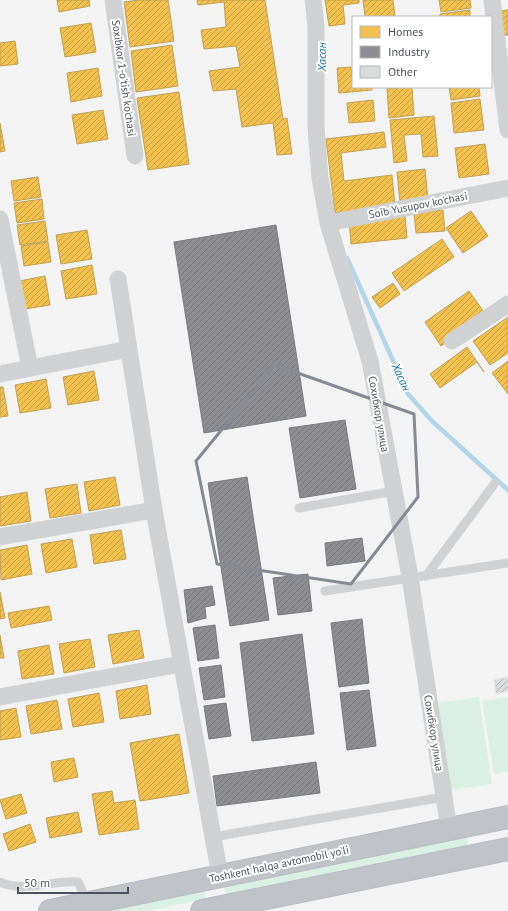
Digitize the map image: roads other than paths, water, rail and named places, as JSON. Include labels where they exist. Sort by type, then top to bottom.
[{"type":"highway","name":"Toshkent halqa avtomobil yo'li","points":[[50,911],[502,818]]},
{"type":"highway","points":[[213,910],[506,850],[502,818]]},
{"type":"street","name":"Soxibkor 1-o'tish ko'chasi","points":[[113,0],[135,156]]},
{"type":"street","name":"Сохибкор улица","points":[[313,0],[316,26],[316,127],[320,178],[328,223],[370,361],[394,491],[418,576],[449,829]]},
{"type":"street","points":[[492,0],[508,130]]},
{"type":"street","name":"Soib Yusupov ko'chasi","points":[[328,223],[508,188]]},
{"type":"street","points":[[0,219],[30,368]]},
{"type":"street","points":[[118,279],[154,510],[220,876]]},
{"type":"street","points":[[452,341],[508,304]]},
{"type":"street","points":[[0,374],[129,349]]},
{"type":"street","points":[[0,537],[154,510]]},
{"type":"street","points":[[0,697],[181,664]]},
{"type":"lane","points":[[418,576],[495,483]]},
{"type":"lane","points":[[299,508],[394,491]]},
{"type":"lane","points":[[325,591],[508,563]]},
{"type":"lane","points":[[213,836],[444,797]]},
{"type":"lane","points":[[0,882],[32,886],[63,881],[78,882],[88,903]]},
{"type":"waterway","name":"Хасан","points":[[347,258],[408,394],[432,421],[508,490]]}]
